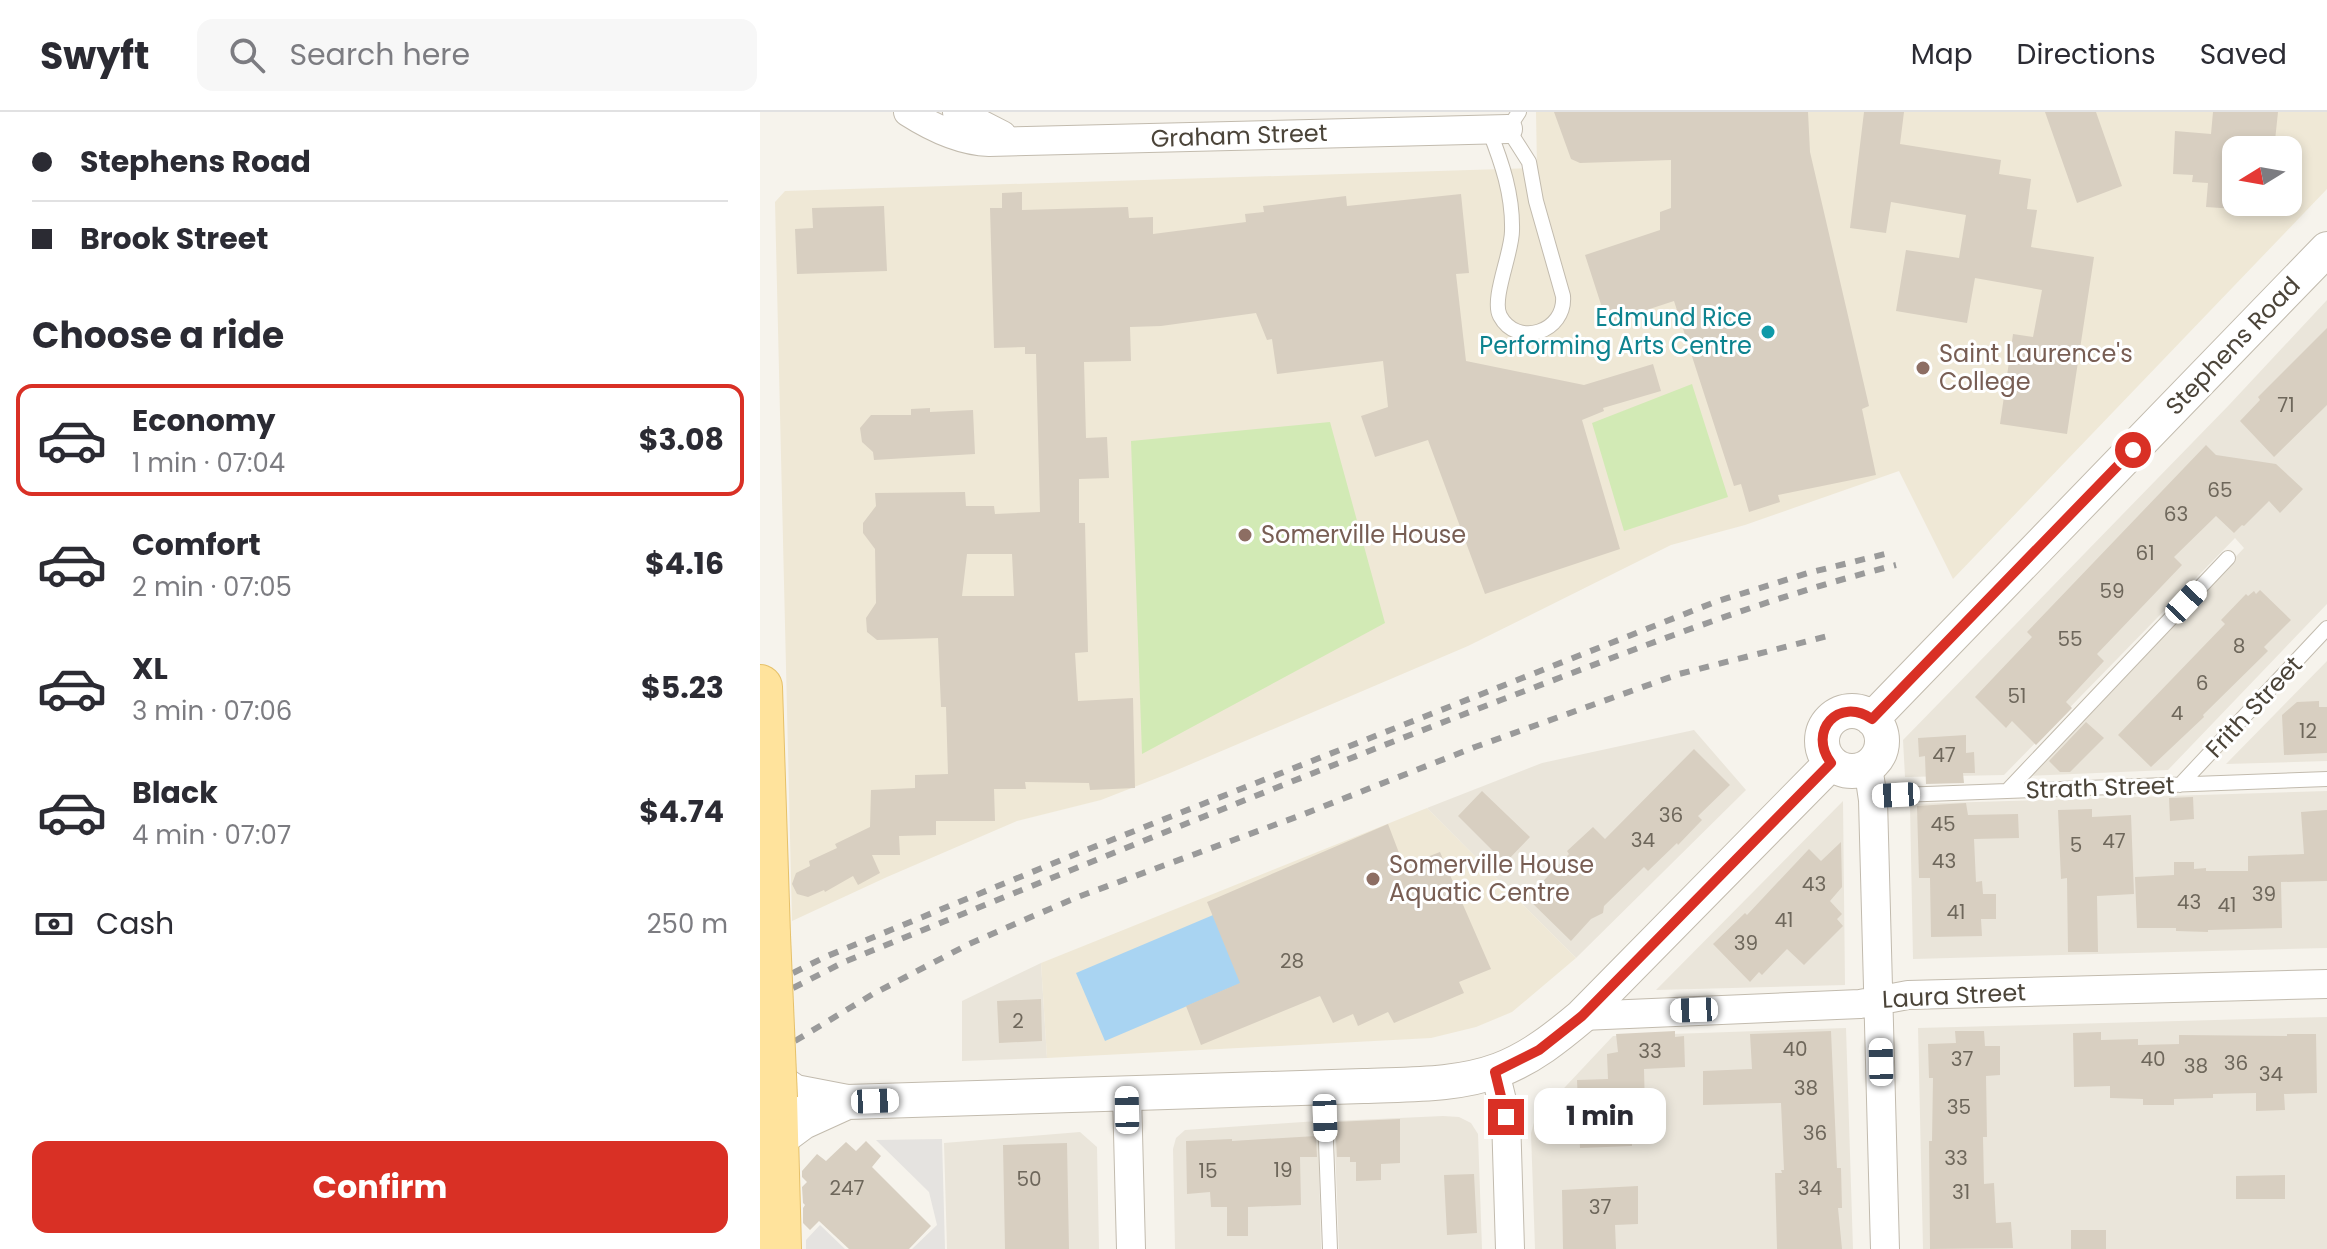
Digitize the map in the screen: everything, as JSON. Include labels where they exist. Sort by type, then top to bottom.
[{"type":"main road","points":[[760,687],[768,935],[779,1088],[776,1142],[779,1249]]},
{"type":"street","name":"Graham Street","points":[[908,112],[938,129],[980,142],[1017,142],[1168,125],[1505,124]]},
{"type":"street","name":"Graham Street","points":[[957,112],[1017,142]]},
{"type":"street","name":"Stephens Road","points":[[1872,719],[2327,249]]},
{"type":"street","points":[[1870,781],[1839,769],[1825,755],[1822,734],[1833,717],[1842,712],[1863,713],[1872,719],[1882,739],[1870,781],[1885,1249]]},
{"type":"street","points":[[779,1088],[847,1102],[1324,1088],[1444,1082],[1495,1072],[1539,1050],[1582,1016],[1831,763]]},
{"type":"street","name":"Laura Street","points":[[1582,1016],[1860,1004],[1908,995],[2327,984]]},
{"type":"street","points":[[1495,1072],[1506,1117],[1510,1249]]},
{"type":"street","points":[[1127,1094],[1131,1249]]},
{"type":"street","points":[[776,1142],[803,1122],[847,1102]]},
{"type":"lane","points":[[1505,124],[1529,162],[1536,201],[1563,296],[1558,318],[1550,327],[1537,333],[1512,328],[1499,314],[1498,298],[1512,229],[1505,124]]},
{"type":"lane","points":[[2007,791],[2228,558]]},
{"type":"lane","name":"Frith Street","points":[[2180,785],[2327,628]]},
{"type":"lane","name":"Strath Street","points":[[1870,781],[2007,791],[2327,779]]},
{"type":"lane","points":[[1324,1088],[1330,1249]]},
{"type":"shaded area","name":"Somerville House","points":[[1536,112],[2327,112],[2327,189],[2302,215],[2302,136],[2222,136],[2222,216],[2301,216],[1953,579],[1899,471],[1745,525],[1671,545],[1468,646],[1101,800],[1017,821],[792,921],[775,202],[785,191],[1537,168]]},
{"type":"shaded area","points":[[2327,300],[2327,604],[2168,770],[2028,776],[2244,548],[2235,538],[2004,775],[1905,777],[1903,740]]},
{"type":"shaded area","points":[[2327,661],[2327,761],[2226,764]]},
{"type":"shaded area","points":[[1694,730],[1746,790],[1576,958],[1427,808],[1542,763]]},
{"type":"shaded area","points":[[2327,791],[2327,948],[1913,959],[1910,804]]},
{"type":"shaded area","points":[[1843,801],[1845,985],[1656,990]]},
{"type":"shaded area","name":"Somerville House Aquatic Centre","points":[[1427,808],[1576,958],[1512,1012],[1476,1027],[1431,1038],[1047,1058],[1041,963]]},
{"type":"shaded area","points":[[1041,963],[1047,1058],[962,1061],[962,1001]]},
{"type":"shaded area","points":[[2327,1017],[2327,1249],[1923,1249],[1918,1028]]},
{"type":"shaded area","points":[[1846,1028],[1853,1249],[1535,1249],[1531,1133],[1535,1119],[1613,1036]]},
{"type":"shaded area","points":[[1459,1117],[1471,1123],[1478,1134],[1482,1249],[1339,1249],[1334,1121]]},
{"type":"shaded area","points":[[1318,1121],[1321,1249],[1175,1249],[1173,1149],[1176,1138],[1185,1130]]},
{"type":"shaded area","points":[[1080,1132],[1097,1147],[1099,1249],[947,1249],[944,1143]]},
{"type":"shaded area","points":[[942,1139],[945,1249],[912,1249],[937,1225],[929,1192],[876,1140]]},
{"type":"shaded area","points":[[820,1225],[845,1249],[806,1249],[806,1240]]},
{"type":"green space","points":[[1692,384],[1728,497],[1624,531],[1592,423]]},
{"type":"green space","points":[[1330,422],[1385,623],[1142,754],[1131,441]]},
{"type":"water","points":[[1232,907],[1260,975],[1105,1041],[1076,973]]},
{"type":"building","name":"Edmund Rice Performing Arts Centre","points":[[1554,112],[1808,112],[1810,152],[1869,406],[1862,409],[1876,475],[1778,495],[1780,502],[1749,512],[1741,484],[1734,486],[1674,301],[1607,323],[1585,255],[1660,230],[1660,212],[1671,208],[1671,160],[1580,163],[1571,159]]},
{"type":"building","points":[[1864,112],[1904,112],[1900,144],[2001,160],[1999,174],[2031,179],[2027,209],[2037,210],[2031,247],[2094,257],[2067,434],[2000,424],[2013,334],[2033,337],[2042,290],[1975,278],[1967,323],[1896,311],[1906,250],[1959,258],[1966,215],[1891,202],[1886,233],[1850,228]]},
{"type":"building","points":[[2045,112],[2096,112],[2122,186],[2077,203]]},
{"type":"building","points":[[2213,112],[2278,112],[2275,136],[2222,136],[2222,208],[2206,207],[2208,183],[2192,182],[2193,175],[2173,174],[2175,131],[2211,134]]},
{"type":"building","points":[[1022,192],[1022,210],[1128,207],[1129,218],[1153,217],[1153,234],[1246,222],[1245,214],[1264,212],[1263,206],[1346,196],[1347,206],[1461,194],[1469,273],[1456,274],[1466,361],[1584,385],[1653,364],[1661,391],[1603,408],[1604,411],[1582,420],[1620,549],[1485,594],[1428,440],[1375,457],[1361,416],[1388,407],[1383,361],[1277,374],[1272,339],[1267,340],[1256,313],[1161,326],[1130,327],[1131,361],[1084,362],[1086,438],[1107,437],[1109,478],[1079,479],[1079,523],[1085,523],[1088,652],[1075,653],[1078,701],[1133,698],[1135,788],[1090,790],[1089,783],[1025,782],[1026,789],[994,789],[995,821],[936,821],[936,835],[899,836],[900,855],[872,855],[880,873],[858,885],[853,876],[825,892],[808,897],[797,894],[792,884],[796,873],[810,866],[809,861],[870,827],[871,790],[915,788],[915,775],[948,774],[946,707],[941,707],[938,638],[877,640],[867,632],[866,618],[876,603],[875,549],[863,533],[863,523],[876,506],[875,493],[965,492],[966,506],[994,506],[995,514],[1040,512],[1036,354],[1025,354],[1025,347],[994,348],[990,208],[1002,208],[1002,193]],"holes":[[[967,554],[1012,554],[1014,596],[962,596]]]},
{"type":"building","points":[[884,206],[887,271],[797,274],[795,229],[813,228],[812,208]]},
{"type":"building","points":[[2327,328],[2327,405],[2274,457],[2240,421],[2260,400],[2258,397]]},
{"type":"building","points":[[930,408],[930,412],[973,410],[975,454],[874,460],[873,452],[862,442],[860,428],[871,415],[911,415],[911,409]]},
{"type":"building","points":[[2206,445],[2216,455],[2276,464],[2303,489],[2280,513],[2269,501],[2234,533],[2216,516],[2174,557],[2182,565],[2097,654],[2104,661],[2066,702],[2072,708],[2036,745],[2012,721],[2006,728],[1975,697],[2032,637],[2027,632]]},
{"type":"building","points":[[2260,590],[2291,620],[2264,647],[2268,651],[2151,767],[2118,735],[2225,624],[2221,620],[2246,594],[2248,596],[2254,591],[2256,594]]},
{"type":"building","points":[[2319,701],[2319,707],[2327,707],[2327,753],[2284,755],[2282,715],[2297,702]]},
{"type":"building","points":[[2086,722],[2104,738],[2070,772],[2060,772],[2049,761]]},
{"type":"building","points":[[1966,735],[1966,753],[1974,752],[1975,773],[1963,773],[1964,783],[1926,784],[1925,756],[1919,757],[1918,738]]},
{"type":"building","points":[[1694,749],[1730,785],[1698,816],[1702,820],[1678,845],[1648,871],[1644,867],[1604,906],[1603,913],[1591,919],[1571,941],[1527,898],[1569,854],[1567,851],[1593,827],[1605,839]]},
{"type":"building","points":[[1482,791],[1530,837],[1505,863],[1458,816]]},
{"type":"building","points":[[2193,797],[2194,819],[2170,821],[2169,798]]},
{"type":"building","points":[[1966,803],[1968,815],[2018,814],[2019,838],[1974,839],[1976,882],[1982,881],[1983,894],[1996,894],[1996,919],[1981,919],[1982,936],[1931,937],[1930,878],[1919,878],[1917,806]]},
{"type":"building","points":[[2092,809],[2092,817],[2131,815],[2134,894],[2097,896],[2098,952],[2068,952],[2067,878],[2061,879],[2058,810]]},
{"type":"building","points":[[2327,810],[2327,881],[2281,882],[2282,928],[2208,932],[2137,928],[2135,877],[2174,875],[2174,862],[2194,862],[2194,869],[2206,868],[2206,871],[2248,871],[2248,856],[2304,854],[2301,812]]},
{"type":"building","points":[[1388,824],[1404,866],[1440,852],[1491,969],[1459,982],[1464,993],[1394,1023],[1388,1012],[1358,1026],[1353,1014],[1333,1023],[1320,996],[1201,1045],[1186,1006],[1240,983],[1207,902]]},
{"type":"building","points":[[1841,842],[1842,887],[1830,901],[1842,914],[1837,919],[1843,926],[1804,965],[1787,949],[1762,975],[1759,972],[1750,982],[1713,944],[1745,913],[1747,915],[1809,849],[1821,861]]},
{"type":"building","points":[[1041,999],[1042,1041],[999,1043],[997,1001]]},
{"type":"building","points":[[1675,1031],[1675,1037],[1684,1036],[1685,1067],[1644,1069],[1645,1109],[1631,1109],[1632,1146],[1580,1148],[1577,1080],[1608,1079],[1607,1054],[1618,1052],[1616,1034]]},
{"type":"building","points":[[1831,1031],[1837,1168],[1841,1168],[1842,1208],[1838,1208],[1842,1249],[1777,1249],[1775,1173],[1784,1170],[1781,1103],[1703,1105],[1703,1071],[1752,1069],[1750,1034]]},
{"type":"building","points":[[1955,1031],[1984,1031],[1985,1046],[2000,1046],[2000,1075],[1986,1076],[1984,1184],[1994,1183],[1996,1223],[2011,1222],[2013,1248],[1930,1249],[1929,1141],[1932,1141],[1933,1078],[1929,1078],[1928,1044],[1956,1043]]},
{"type":"building","points":[[2101,1032],[2101,1040],[2138,1039],[2138,1045],[2179,1044],[2179,1035],[2316,1034],[2317,1093],[2284,1094],[2285,1110],[2256,1111],[2256,1093],[2213,1094],[2213,1098],[2174,1099],[2174,1105],[2143,1105],[2143,1099],[2110,1098],[2110,1086],[2074,1087],[2073,1033]]},
{"type":"building","points":[[1400,1119],[1400,1163],[1381,1164],[1381,1180],[1356,1181],[1356,1162],[1350,1162],[1350,1157],[1337,1157],[1335,1122]]},
{"type":"building","points":[[1316,1136],[1317,1157],[1300,1157],[1301,1205],[1248,1207],[1248,1236],[1227,1236],[1227,1207],[1211,1207],[1210,1192],[1187,1194],[1186,1141]]},
{"type":"building","points":[[866,1141],[881,1156],[872,1167],[931,1226],[909,1249],[849,1249],[819,1221],[810,1230],[803,1223],[805,1205],[802,1187],[807,1182],[802,1177],[802,1171],[817,1154],[826,1161],[846,1142],[856,1151]]},
{"type":"building","points":[[1067,1143],[1069,1249],[1005,1249],[1003,1145]]},
{"type":"building","points":[[1474,1174],[1477,1233],[1447,1235],[1444,1175]]},
{"type":"building","points":[[2285,1175],[2285,1199],[2236,1199],[2236,1176]]},
{"type":"building","points":[[1638,1186],[1638,1224],[1615,1225],[1616,1249],[1563,1249],[1562,1190]]},
{"type":"building","points":[[2071,1230],[2106,1230],[2106,1249],[2071,1249]]},
{"type":"railway","points":[[793,973],[1076,854],[1715,602],[1808,573],[1893,552]]},
{"type":"railway","points":[[793,988],[844,962],[1501,700],[1746,610],[1896,565]]},
{"type":"railway","points":[[795,1041],[873,994],[969,944],[1075,898],[1475,747],[1679,674],[1828,636]]},
{"type":"place","name":"Edmund Rice Performing Arts Centre","points":[[1768,332]]},
{"type":"place","name":"Saint Laurence's College","points":[[1923,368]]},
{"type":"place","name":"Somerville House","points":[[1245,535]]},
{"type":"place","name":"Somerville House Aquatic Centre","points":[[1373,879]]},
{"type":"route","points":[[1506,1117],[1495,1072],[1539,1050],[1582,1016],[1831,763],[1825,755],[1822,734],[1833,717],[1852,711],[1872,719],[2133,450]]}]
